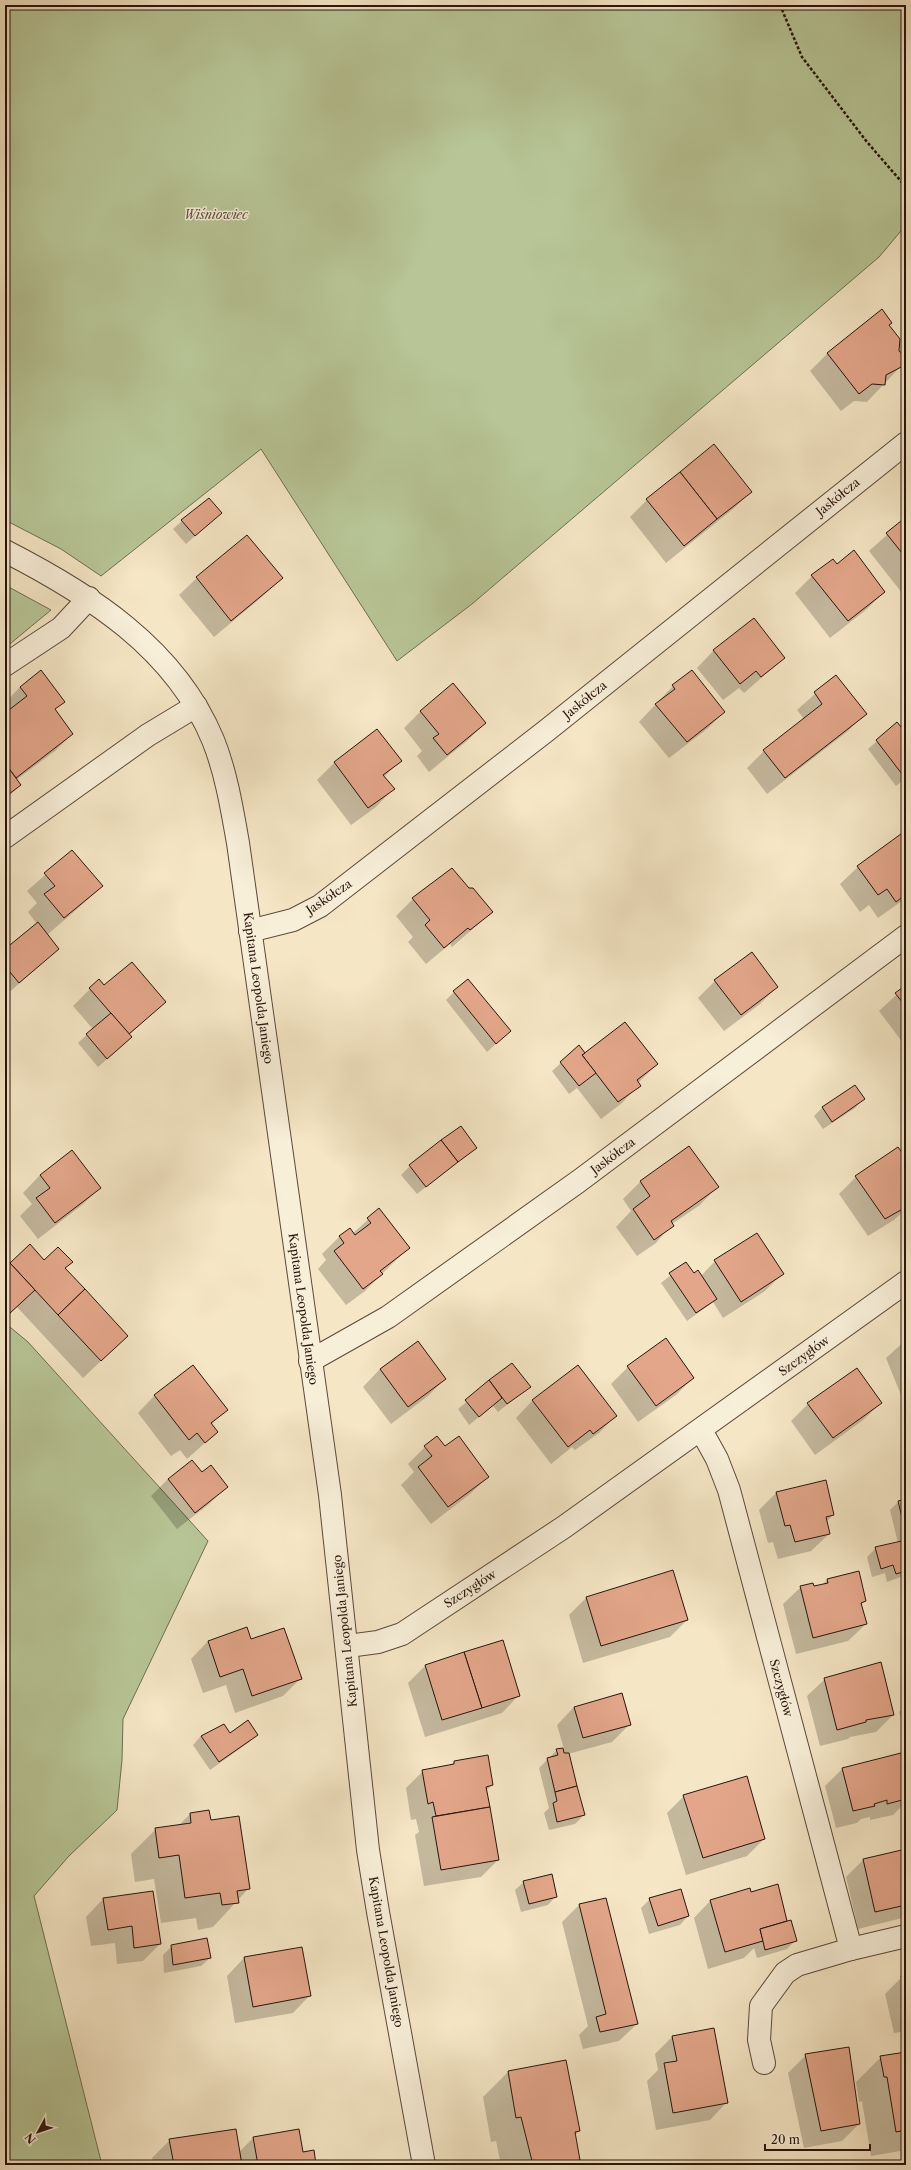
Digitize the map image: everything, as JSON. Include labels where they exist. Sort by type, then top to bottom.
[{"type":"street","name":"Jaskółcza","points":[[250,931],[293,920],[320,906],[546,731],[906,443]]},
{"type":"street","name":"Kapitana Leopolda Janiego","points":[[5,551],[89,598],[134,632],[153,651],[169,668],[196,706],[213,741],[224,778],[238,843],[330,1495],[348,1646],[361,1786],[373,1882],[424,2165]]},
{"type":"street","points":[[5,665],[61,628],[89,598]]},
{"type":"street","points":[[5,837],[148,735],[196,706]]},
{"type":"street","name":"Jaskółcza","points":[[310,1361],[388,1317],[572,1186],[906,936]]},
{"type":"street","name":"Szczygłów","points":[[348,1646],[378,1642],[402,1634],[564,1527],[906,1282]]},
{"type":"street","name":"Szczygłów","points":[[701,1430],[717,1459],[729,1490],[851,1949]]},
{"type":"street","points":[[764,2063],[759,2040],[761,2006],[785,1973],[797,1965],[851,1949],[906,1936]]},
{"type":"path","points":[[780,5],[802,57],[867,142],[906,187]]},
{"type":"green space","name":"Wiśniowiec","points":[[5,5],[906,5],[906,225],[879,257],[472,604],[397,661],[261,449],[101,576],[61,549],[5,520]]},
{"type":"green space","points":[[5,585],[51,610],[5,648]]},
{"type":"green space","points":[[5,1323],[28,1342],[208,1541],[123,1719],[122,1760],[117,1810],[69,1856],[34,1896],[102,2165],[5,2165]]},
{"type":"building","points":[[882,309],[892,323],[889,325],[900,339],[899,351],[904,355],[903,366],[886,375],[885,385],[872,384],[859,394],[827,353]]},
{"type":"building","points":[[714,444],[752,492],[717,519],[680,472]]},
{"type":"building","points":[[680,472],[717,519],[684,546],[646,499]]},
{"type":"building","points":[[209,498],[222,513],[195,536],[181,520]]},
{"type":"building","points":[[906,517],[906,558],[886,533]]},
{"type":"building","points":[[247,535],[283,578],[231,621],[196,577]]},
{"type":"building","points":[[854,550],[885,592],[848,621],[811,575],[833,559],[837,564]]},
{"type":"building","points":[[754,618],[785,658],[761,677],[756,671],[740,684],[713,650]]},
{"type":"building","points":[[41,670],[65,702],[55,709],[73,734],[16,778],[5,763],[5,713],[27,696],[20,687]]},
{"type":"building","points":[[692,670],[725,712],[687,742],[655,704],[675,689],[672,685]]},
{"type":"building","points":[[836,675],[867,714],[785,778],[763,750],[822,704],[814,692]]},
{"type":"building","points":[[453,683],[486,723],[447,755],[433,738],[439,734],[420,711]]},
{"type":"building","points":[[897,722],[906,733],[905,778],[876,740]]},
{"type":"building","points":[[377,729],[402,761],[383,775],[395,789],[368,808],[334,762]]},
{"type":"building","points":[[5,763],[21,785],[5,797]]},
{"type":"building","points":[[905,831],[906,894],[896,902],[887,889],[878,895],[857,866]]},
{"type":"building","points":[[72,850],[103,886],[64,918],[44,894],[55,886],[44,873]]},
{"type":"building","points":[[452,868],[469,888],[473,888],[493,912],[470,930],[468,928],[444,948],[425,925],[430,920],[412,898]]},
{"type":"building","points":[[38,922],[59,949],[19,983],[5,966],[5,949]]},
{"type":"building","points":[[752,952],[778,987],[741,1015],[714,980]]},
{"type":"building","points":[[132,962],[166,1002],[129,1034],[89,988],[99,979],[104,985]]},
{"type":"building","points":[[468,979],[511,1031],[496,1044],[453,991]]},
{"type":"building","points":[[906,985],[906,1007],[895,993]]},
{"type":"building","points":[[111,1013],[132,1037],[107,1059],[86,1034]]},
{"type":"building","points":[[625,1022],[658,1064],[637,1080],[641,1086],[618,1102],[582,1055]]},
{"type":"building","points":[[579,1045],[585,1053],[582,1055],[596,1073],[579,1086],[560,1062]]},
{"type":"building","points":[[855,1085],[865,1099],[832,1122],[822,1107]]},
{"type":"building","points":[[461,1126],[477,1148],[458,1162],[441,1140]]},
{"type":"building","points":[[441,1140],[458,1162],[426,1187],[409,1165]]},
{"type":"building","points":[[689,1146],[719,1187],[671,1221],[674,1226],[654,1240],[633,1209],[650,1196],[640,1181]]},
{"type":"building","points":[[898,1147],[906,1158],[906,1207],[885,1219],[855,1176]]},
{"type":"building","points":[[72,1150],[101,1188],[55,1223],[36,1198],[50,1188],[40,1175]]},
{"type":"building","points":[[379,1208],[410,1248],[380,1271],[383,1274],[363,1289],[334,1251],[344,1243],[339,1236],[350,1228],[355,1235],[371,1223],[367,1218]]},
{"type":"building","points":[[757,1233],[784,1274],[741,1302],[714,1260]]},
{"type":"building","points":[[30,1244],[44,1260],[58,1247],[73,1262],[65,1268],[85,1289],[58,1315],[10,1263]]},
{"type":"building","points":[[686,1262],[694,1273],[698,1270],[717,1299],[696,1313],[669,1273]]},
{"type":"building","points":[[10,1263],[35,1290],[9,1314],[5,1310],[5,1268]]},
{"type":"building","points":[[85,1289],[128,1336],[101,1361],[58,1315]]},
{"type":"building","points":[[666,1338],[694,1378],[656,1406],[627,1366]]},
{"type":"building","points":[[906,1338],[906,1348],[903,1340]]},
{"type":"building","points":[[418,1341],[446,1379],[408,1407],[380,1369]]},
{"type":"building","points":[[512,1363],[531,1387],[507,1404],[489,1380]]},
{"type":"building","points":[[193,1365],[228,1410],[211,1423],[218,1432],[205,1443],[197,1433],[189,1440],[154,1395]]},
{"type":"building","points":[[578,1365],[617,1416],[593,1434],[590,1430],[568,1447],[532,1400]]},
{"type":"building","points":[[857,1368],[882,1403],[833,1438],[807,1403]]},
{"type":"building","points":[[489,1380],[502,1398],[479,1417],[465,1400]]},
{"type":"building","points":[[437,1436],[445,1446],[459,1436],[489,1477],[448,1507],[418,1467],[432,1456],[424,1446]]},
{"type":"building","points":[[192,1460],[202,1472],[211,1465],[228,1487],[195,1513],[168,1479]]},
{"type":"building","points":[[826,1480],[834,1515],[826,1517],[830,1534],[795,1542],[790,1525],[785,1526],[776,1492]]},
{"type":"building","points":[[906,1499],[906,1534],[898,1501]]},
{"type":"building","points":[[906,1540],[906,1571],[896,1574],[893,1565],[881,1569],[875,1547]]},
{"type":"building","points":[[673,1570],[688,1620],[601,1646],[586,1597]]},
{"type":"building","points":[[859,1571],[866,1601],[861,1603],[867,1624],[813,1638],[800,1586],[813,1583],[814,1586],[828,1583],[827,1579]]},
{"type":"building","points":[[247,1627],[251,1639],[284,1628],[302,1679],[252,1696],[243,1669],[220,1677],[208,1641]]},
{"type":"building","points":[[503,1640],[520,1696],[482,1708],[464,1652]]},
{"type":"building","points":[[464,1652],[482,1708],[442,1720],[425,1665]]},
{"type":"building","points":[[881,1662],[894,1715],[866,1720],[866,1722],[837,1730],[824,1678]]},
{"type":"building","points":[[622,1693],[631,1725],[583,1738],[574,1707]]},
{"type":"building","points":[[248,1720],[258,1735],[219,1762],[201,1736],[224,1724],[230,1733]]},
{"type":"building","points":[[563,1748],[564,1753],[569,1753],[577,1786],[555,1792],[547,1758],[558,1755],[556,1749]]},
{"type":"building","points":[[901,1753],[906,1773],[906,1799],[887,1804],[887,1800],[874,1804],[875,1806],[853,1811],[842,1768]]},
{"type":"building","points":[[488,1755],[493,1785],[486,1787],[490,1807],[436,1816],[433,1802],[428,1804],[422,1770],[454,1764],[454,1761]]},
{"type":"building","points":[[747,1776],[765,1839],[703,1858],[683,1795]]},
{"type":"building","points":[[577,1786],[585,1815],[557,1822],[553,1803],[557,1801],[555,1792]]},
{"type":"building","points":[[490,1807],[499,1860],[441,1870],[432,1817]]},
{"type":"building","points":[[209,1810],[211,1820],[239,1816],[250,1889],[237,1891],[239,1903],[222,1905],[220,1893],[185,1898],[179,1855],[159,1858],[155,1828],[191,1823],[190,1813]]},
{"type":"building","points":[[906,1849],[906,1905],[875,1912],[863,1859]]},
{"type":"building","points":[[552,1874],[557,1897],[529,1904],[523,1881]]},
{"type":"building","points":[[778,1884],[787,1921],[760,1929],[763,1941],[725,1952],[710,1900],[750,1888],[751,1892]]},
{"type":"building","points":[[681,1889],[689,1916],[658,1926],[649,1898]]},
{"type":"building","points":[[153,1891],[161,1944],[134,1948],[132,1926],[108,1930],[103,1898]]},
{"type":"building","points":[[606,1898],[638,2024],[600,2032],[596,2017],[606,2014],[579,1904]]},
{"type":"building","points":[[791,1920],[797,1941],[765,1950],[760,1929]]},
{"type":"building","points":[[207,1938],[211,1958],[173,1965],[171,1945]]},
{"type":"building","points":[[302,1947],[311,1996],[253,2007],[244,1957]]},
{"type":"building","points":[[906,1975],[906,1996],[901,1976]]},
{"type":"building","points":[[714,2028],[728,2103],[673,2113],[664,2063],[677,2061],[672,2036]]},
{"type":"building","points":[[849,2047],[860,2124],[821,2131],[805,2054]]},
{"type":"building","points":[[906,2052],[906,2130],[896,2132],[887,2077],[884,2077],[880,2056]]},
{"type":"building","points":[[566,2060],[580,2131],[575,2132],[580,2160],[551,2165],[533,2165],[521,2117],[516,2118],[508,2071]]},
{"type":"building","points":[[236,2129],[242,2165],[174,2165],[169,2139]]},
{"type":"building","points":[[299,2129],[303,2152],[314,2150],[316,2165],[258,2165],[253,2137]]}]
